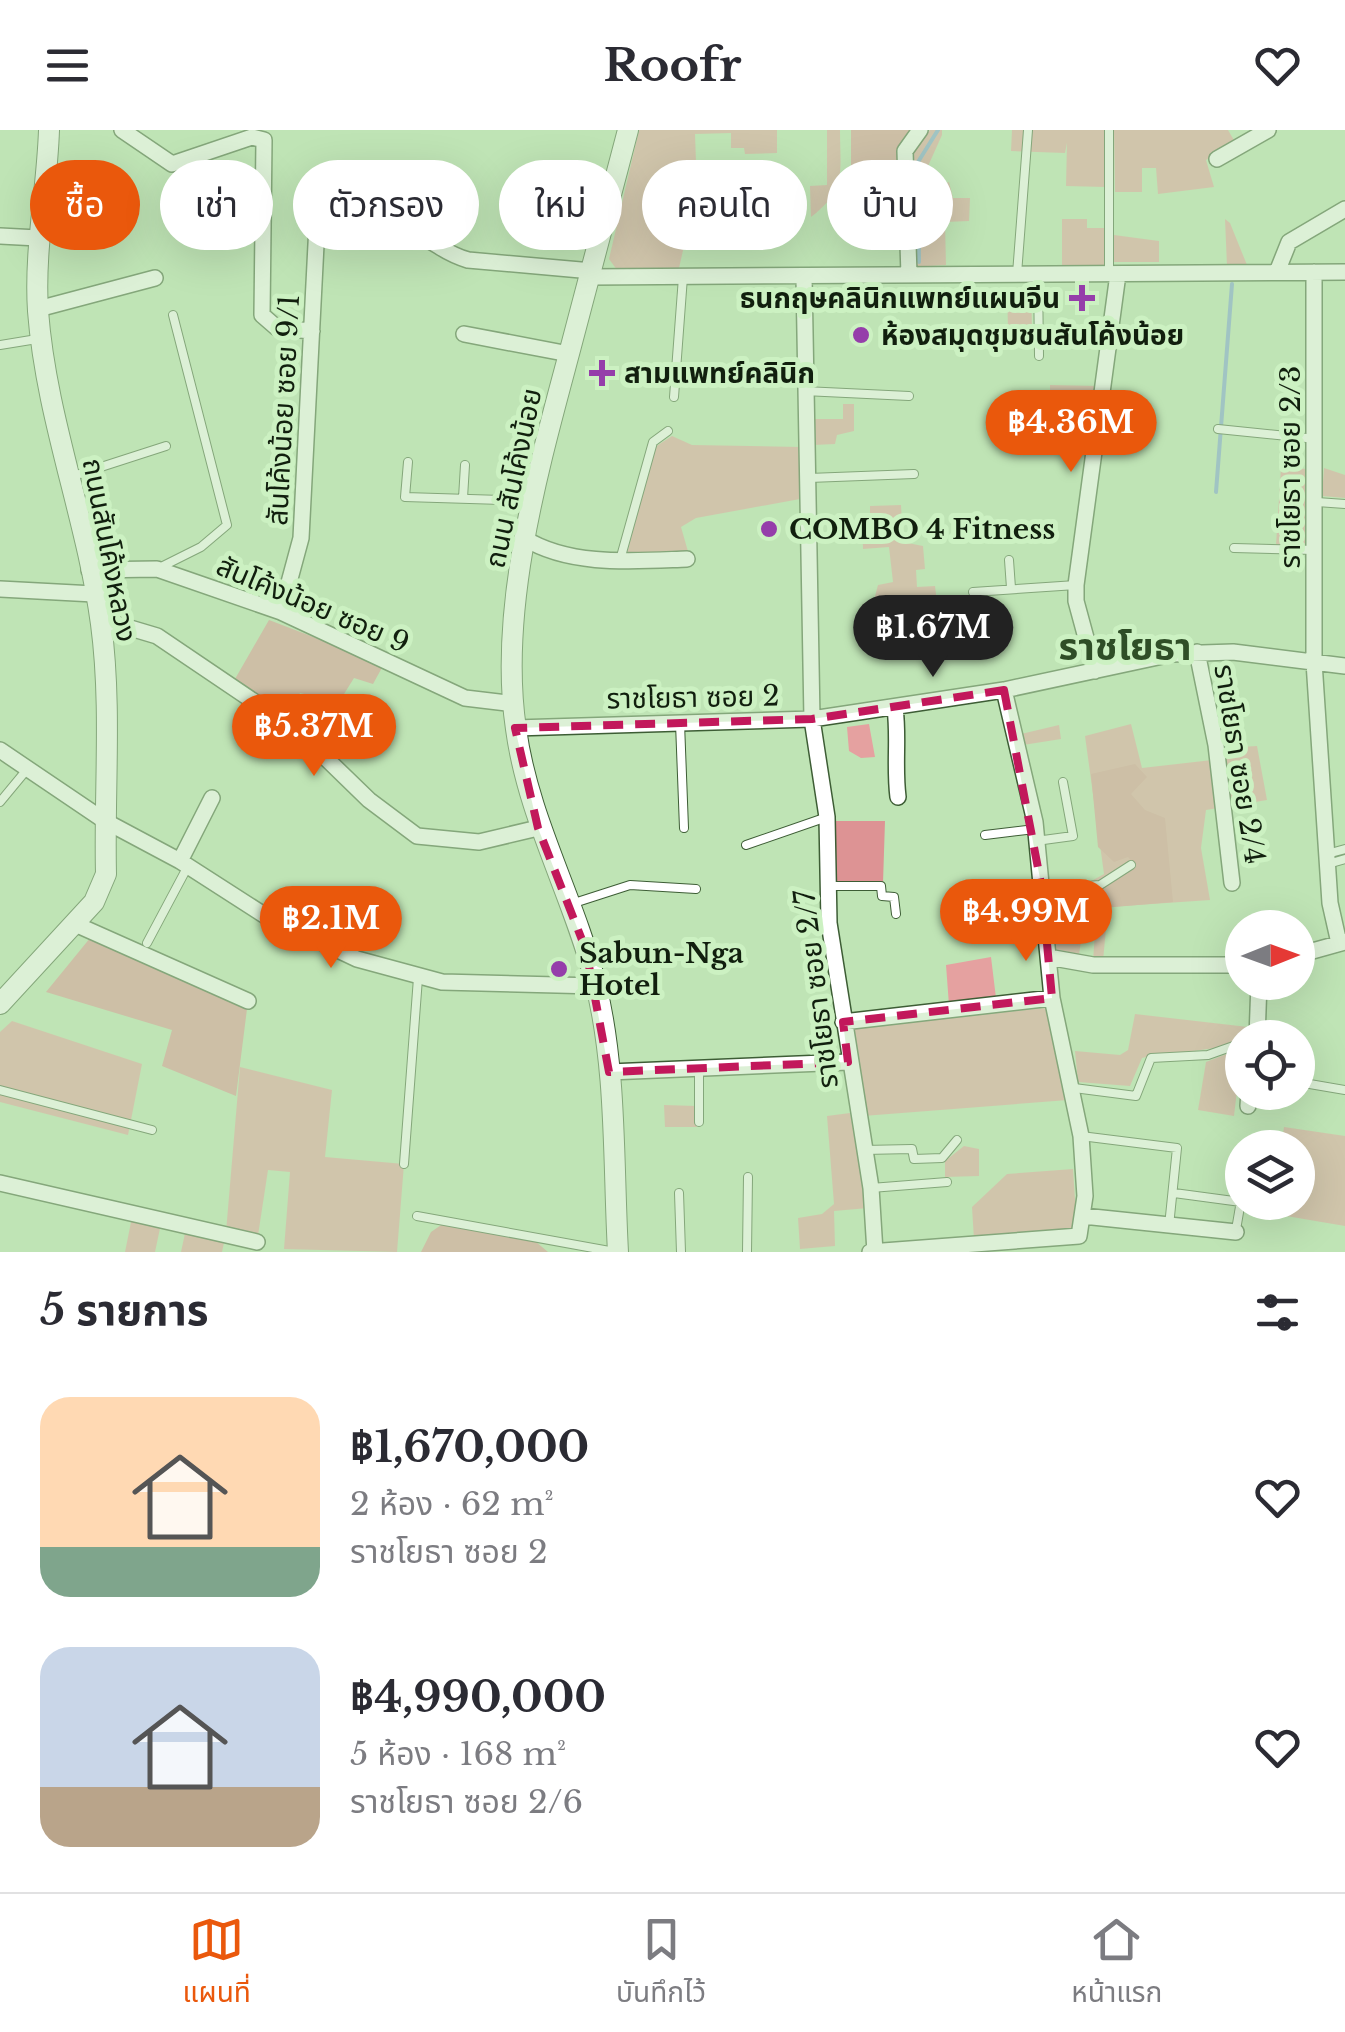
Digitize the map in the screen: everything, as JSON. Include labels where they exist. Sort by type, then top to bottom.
[{"type":"street","name":"ถนนสันโค้งหลวง","points":[[46,160],[49,130]]},
{"type":"street","points":[[122,130],[172,164],[252,137],[264,140],[262,315],[277,328],[312,331]]},
{"type":"street","name":"ถนน สันโค้งน้อย","points":[[617,1252],[609,1072],[596,986],[538,828],[515,728],[515,627],[531,500],[628,130]]},
{"type":"street","points":[[909,275],[905,150],[920,130]]},
{"type":"street","points":[[1217,159],[1268,130]]},
{"type":"street","points":[[1277,272],[1290,242],[1345,209]]},
{"type":"street","points":[[0,236],[30,238]]},
{"type":"street","name":"ถนนสันโค้งหลวง","points":[[0,1004],[94,902],[106,874],[105,667],[100,620],[41,338],[38,250]]},
{"type":"street","name":"สันโค้งน้อย ซอย 9/1","points":[[281,612],[301,538],[316,250]]},
{"type":"street","points":[[443,250],[468,260],[591,274],[804,278],[1345,272]]},
{"type":"street","name":"ราชโยธา ซอย 2/3","points":[[1314,272],[1314,662],[1327,859],[1342,943]]},
{"type":"street","points":[[1096,670],[1076,601],[1076,586],[1113,274]]},
{"type":"street","points":[[38,308],[155,278]]},
{"type":"street","name":"ราชโยธา ซอย 2/7","points":[[804,278],[804,478],[812,720],[827,817],[828,923],[848,1062],[872,1188],[872,1252]]},
{"type":"street","points":[[464,334],[569,354]]},
{"type":"street","points":[[524,538],[537,546],[620,560],[687,559]]},
{"type":"street","name":"สันโค้งน้อย ซอย 9","points":[[88,570],[157,569],[281,612],[465,698],[515,704]]},
{"type":"street","points":[[0,589],[94,594]]},
{"type":"street","points":[[100,620],[157,636],[298,732],[369,800],[417,836],[479,842],[538,828]]},
{"type":"street","name":"ราชโยธา ซอย 2","points":[[515,728],[812,720],[1004,690],[1198,652],[1345,666]]},
{"type":"street","name":"ราชโยธา ซอย 2/4","points":[[1198,652],[1216,745],[1232,883]]},
{"type":"street","points":[[1004,690],[1036,835],[1052,998],[1074,1088],[1081,1136],[1083,1216],[1079,1236],[1088,1252]]},
{"type":"street","points":[[895,708],[899,737],[893,760],[898,796]]},
{"type":"street","points":[[0,750],[105,821],[184,863],[264,915],[357,959],[418,978],[596,986]]},
{"type":"street","points":[[184,863],[212,798]]},
{"type":"street","points":[[75,924],[248,1001]]},
{"type":"street","points":[[1315,950],[1342,943]]},
{"type":"street","points":[[1048,956],[1092,964],[1225,965]]},
{"type":"street","points":[[844,1022],[1052,998]]},
{"type":"street","points":[[609,1072],[848,1062]]},
{"type":"street","points":[[0,1183],[257,1242]]},
{"type":"street","points":[[1083,1216],[1169,1227],[1236,1228]]},
{"type":"street","points":[[872,1252],[1079,1236]]},
{"type":"lane","points":[[1017,274],[1028,130]]},
{"type":"lane","points":[[1109,130],[1113,274]]},
{"type":"lane","points":[[1038,274],[1039,356]]},
{"type":"lane","points":[[674,397],[684,276]]},
{"type":"lane","points":[[157,569],[201,547],[227,526],[173,315]]},
{"type":"lane","points":[[0,345],[41,338]]},
{"type":"lane","points":[[804,391],[909,396]]},
{"type":"lane","points":[[1218,429],[1316,439]]},
{"type":"lane","points":[[620,560],[653,442],[668,431]]},
{"type":"lane","points":[[68,477],[166,446]]},
{"type":"lane","points":[[408,462],[405,497],[531,500]]},
{"type":"lane","points":[[463,498],[465,464]]},
{"type":"lane","points":[[804,478],[914,474]]},
{"type":"lane","points":[[1317,502],[1345,504]]},
{"type":"lane","points":[[1234,548],[1316,550]]},
{"type":"lane","points":[[1010,560],[1011,588]]},
{"type":"lane","points":[[973,592],[1076,586]]},
{"type":"lane","points":[[680,722],[684,828]]},
{"type":"lane","points":[[0,802],[29,766]]},
{"type":"lane","points":[[985,835],[1072,836],[1063,782]]},
{"type":"lane","points":[[746,846],[827,817]]},
{"type":"lane","points":[[1327,859],[1345,849]]},
{"type":"lane","points":[[1327,859],[1345,859]]},
{"type":"lane","points":[[148,942],[184,863]]},
{"type":"lane","points":[[1042,889],[1100,886],[1131,865]]},
{"type":"lane","points":[[567,905],[630,886],[696,889]]},
{"type":"lane","points":[[828,886],[881,886],[882,896],[894,898],[896,914]]},
{"type":"lane","points":[[404,1164],[418,978]]},
{"type":"lane","points":[[1074,1088],[1136,1096],[1151,1058],[1208,1054],[1225,1048]]},
{"type":"lane","points":[[698,1068],[699,1122]]},
{"type":"lane","points":[[1315,1085],[1345,1090]]},
{"type":"lane","points":[[0,1090],[152,1130]]},
{"type":"lane","points":[[1081,1136],[1176,1148],[1169,1227]]},
{"type":"lane","points":[[864,1150],[912,1149],[914,1159],[942,1158],[957,1140]]},
{"type":"lane","points":[[747,1252],[748,1177]]},
{"type":"lane","points":[[872,1188],[946,1182]]},
{"type":"lane","points":[[679,1192],[681,1252]]},
{"type":"lane","points":[[1174,1194],[1225,1197]]},
{"type":"lane","points":[[417,1216],[617,1252]]},
{"type":"lane","points":[[1236,1228],[1238,1220]]},
{"type":"highlighted area","points":[[1004,690],[1042,889],[1052,998],[843,1022],[848,1062],[609,1072],[586,950],[538,828],[515,728],[812,719]]},
{"type":"shaded area","points":[[639,130],[777,130],[777,153],[745,154],[744,148],[731,148],[731,133],[695,134],[696,160],[642,160],[642,250],[683,250],[679,268],[617,270],[609,259],[611,250],[622,250],[622,203]]},
{"type":"shaded area","points":[[827,130],[840,130],[840,160],[827,160]]},
{"type":"shaded area","points":[[851,130],[911,130],[904,137],[901,160],[851,160]]},
{"type":"shaded area","points":[[930,130],[942,130],[931,160],[912,160]]},
{"type":"shaded area","points":[[1012,130],[1105,130],[1105,187],[1066,186],[1067,143],[1065,153],[1011,151]]},
{"type":"shaded area","points":[[1114,130],[1228,130],[1235,142],[1206,160],[1214,187],[1158,194],[1156,168],[1142,168],[1142,192],[1115,192]]},
{"type":"shaded area","points":[[827,185],[827,202],[811,217],[810,186]]},
{"type":"shaded area","points":[[953,198],[970,198],[969,221],[953,222]]},
{"type":"shaded area","points":[[1062,219],[1087,219],[1087,228],[1105,228],[1105,265],[1062,265]]},
{"type":"shaded area","points":[[1225,219],[1230,223],[1247,265],[1227,266]]},
{"type":"shaded area","points":[[1114,235],[1159,241],[1159,262],[1114,262]]},
{"type":"shaded area","points":[[911,250],[946,250],[946,265],[912,267]]},
{"type":"shaded area","points":[[1007,288],[1031,288],[1032,329],[1008,329]]},
{"type":"shaded area","points":[[1050,385],[1097,386],[1090,424],[1050,424]]},
{"type":"shaded area","points":[[843,404],[854,404],[854,431],[837,435],[835,444],[813,445],[814,419],[843,419]]},
{"type":"shaded area","points":[[672,436],[692,445],[801,447],[800,499],[696,518],[681,527],[689,555],[626,557],[655,447]]},
{"type":"shaded area","points":[[1281,468],[1310,469],[1312,545],[1276,545]]},
{"type":"shaded area","points":[[1324,468],[1345,475],[1345,498],[1322,496]]},
{"type":"shaded area","points":[[901,505],[903,542],[923,546],[925,569],[916,570],[917,587],[935,586],[942,644],[916,646],[912,623],[905,617],[883,621],[880,600],[874,600],[878,585],[893,582],[889,547],[863,549],[862,517],[870,516],[870,506]]},
{"type":"shaded area","points":[[269,620],[384,664],[373,684],[354,678],[339,702],[300,693],[287,718],[235,679]]},
{"type":"shaded area","points":[[869,724],[875,757],[861,758],[849,751],[847,727]]},
{"type":"shaded area","points":[[1131,724],[1142,768],[1221,759],[1224,748],[1257,746],[1267,800],[1206,810],[1201,848],[1210,900],[1108,907],[1103,961],[1093,960],[1095,934],[1085,932],[1085,909],[1051,911],[1051,897],[1077,889],[1104,874],[1085,736]]},
{"type":"shaded area","points":[[1059,725],[1061,739],[1023,745],[1021,734]]},
{"type":"shaded area","points":[[1135,764],[1147,777],[1131,794],[1145,810],[1165,818],[1173,902],[1079,910],[1066,901],[1103,887],[1136,866],[1128,857],[1114,862],[1098,847],[1091,774]]},
{"type":"shaded area","points":[[833,821],[885,821],[883,883],[832,882]]},
{"type":"shaded area","points":[[1053,926],[1083,930],[1079,954],[1054,949]]},
{"type":"shaded area","points":[[95,932],[248,1001],[236,1096],[162,1066],[172,1030],[46,992]]},
{"type":"shaded area","points":[[991,957],[996,998],[949,1005],[946,965]]},
{"type":"shaded area","points":[[1046,1008],[1068,1100],[863,1116],[849,1028]]},
{"type":"shaded area","points":[[1135,1014],[1225,1024],[1225,1045],[1142,1058],[1130,1086],[1078,1082],[1075,1051],[1120,1055],[1128,1050]]},
{"type":"shaded area","points":[[12,1021],[142,1064],[128,1135],[0,1102],[0,1032]]},
{"type":"shaded area","points":[[1225,1055],[1225,1110],[1235,1110],[1234,1116],[1198,1110],[1206,1062]]},
{"type":"shaded area","points":[[240,1067],[332,1090],[325,1157],[404,1164],[397,1252],[284,1249],[290,1172],[268,1170],[257,1242],[226,1233],[222,1252],[181,1252],[187,1224],[226,1232]]},
{"type":"shaded area","points":[[664,1105],[696,1106],[697,1127],[665,1127]]},
{"type":"shaded area","points":[[850,1113],[868,1208],[834,1211],[835,1246],[800,1249],[798,1218],[822,1214],[834,1204],[827,1116]]},
{"type":"shaded area","points":[[1315,1132],[1345,1136],[1345,1226],[1310,1220],[1315,1220]]},
{"type":"shaded area","points":[[964,1146],[979,1149],[979,1176],[945,1177],[945,1161]]},
{"type":"shaded area","points":[[1073,1169],[1077,1231],[974,1240],[972,1207],[1007,1174]]},
{"type":"shaded area","points":[[133,1212],[162,1219],[155,1252],[125,1252]]},
{"type":"shaded area","points":[[447,1221],[529,1236],[548,1252],[421,1252],[431,1232]]},
{"type":"waterway","points":[[919,262],[918,162],[938,130]]},
{"type":"waterway","points":[[1216,492],[1232,284]]},
{"type":"place","name":"ธนกฤษคลินิกแพทย์แผนจีน","points":[[1082,298]]},
{"type":"place","name":"ห้องสมุดชุมชนสันโค้งน้อย","points":[[861,335]]},
{"type":"place","name":"สามแพทย์คลินิก","points":[[602,373]]},
{"type":"place","name":"COMBO 4 Fitness","points":[[769,529]]},
{"type":"place","name":"Sabun-Nga Hotel","points":[[559,969]]},
{"type":"district","name":"ราชโยธา","points":[[1125,647]]}]
